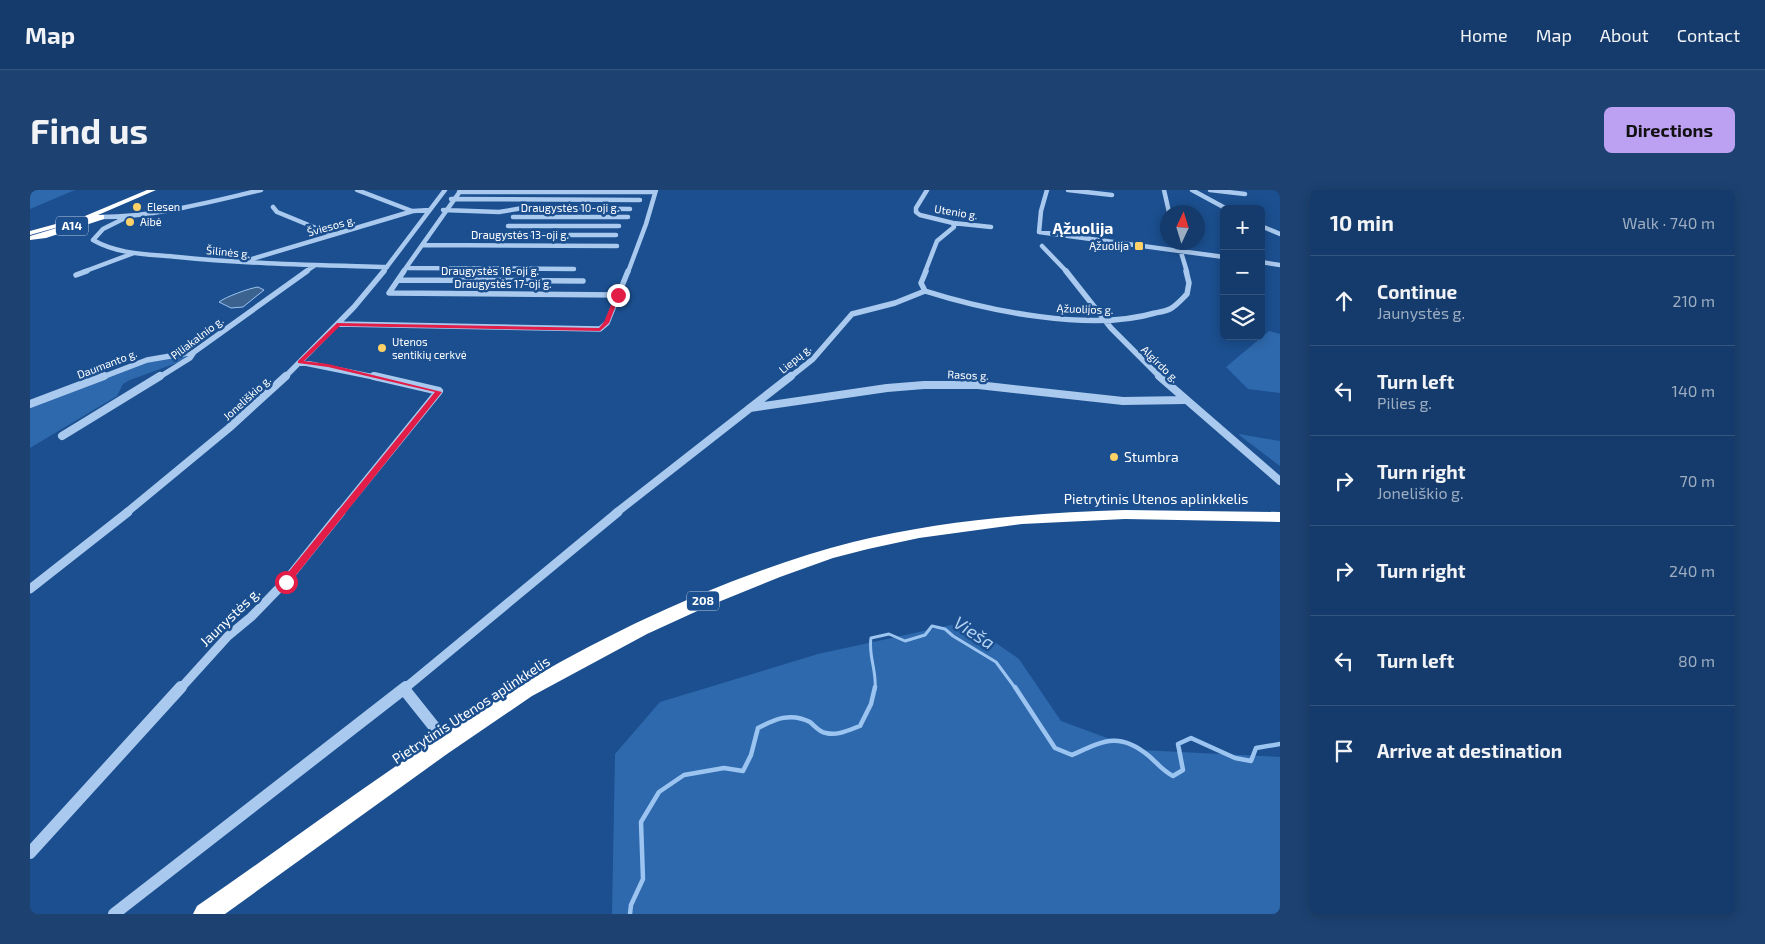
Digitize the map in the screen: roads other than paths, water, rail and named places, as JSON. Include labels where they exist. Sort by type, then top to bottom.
[{"type":"highway","name":"A14","points":[[30,239],[91,218],[152,190]]},
{"type":"highway","name":"A14","points":[[30,233],[101,217],[110,208]]},
{"type":"highway","name":"Pietrytinis Utenos aplinkkelis","points":[[205,914],[447,743],[526,692],[626,636],[714,596],[787,569],[865,544],[944,528],[1024,519],[1098,514],[1201,514],[1280,517]]},
{"type":"street","points":[[91,218],[110,220],[200,204],[261,190]]},
{"type":"street","points":[[357,190],[413,211]]},
{"type":"street","name":"Joneliškio g.","points":[[30,589],[261,400],[338,324],[387,267],[445,190]]},
{"type":"street","name":"Utenio g.","points":[[927,190],[916,208],[918,214],[953,223],[991,227]]},
{"type":"street","points":[[1047,190],[1041,211],[1039,232],[1220,256]]},
{"type":"street","points":[[1068,190],[1112,195]]},
{"type":"street","points":[[1164,190],[1167,205]]},
{"type":"street","points":[[1192,190],[1220,205]]},
{"type":"street","points":[[1210,190],[1245,194]]},
{"type":"street","points":[[338,324],[600,329],[607,323],[652,209],[656,191],[460,191],[451,199],[446,210],[398,280]]},
{"type":"street","points":[[440,198],[640,200]]},
{"type":"street","points":[[273,207],[277,212],[333,235]]},
{"type":"street","points":[[446,210],[507,212],[523,208],[630,209]]},
{"type":"street","name":"Šviesos g.","points":[[238,263],[413,211],[430,210]]},
{"type":"street","points":[[496,245],[514,214],[507,212]]},
{"type":"street","points":[[101,217],[140,214]]},
{"type":"street","name":"Šilinės g.","points":[[127,217],[109,226],[95,236],[93,240],[113,250],[238,263],[387,267]]},
{"type":"street","name":"Draugystės 10-oji g.","points":[[513,217],[628,217]]},
{"type":"street","points":[[109,226],[114,221],[110,220]]},
{"type":"street","points":[[925,291],[921,283],[937,241],[954,227],[955,224],[953,223]]},
{"type":"street","points":[[508,226],[619,226]]},
{"type":"street","points":[[1265,228],[1280,234]]},
{"type":"street","points":[[502,235],[616,236]]},
{"type":"street","name":"Draugystės 13-oji g.","points":[[423,245],[617,246]]},
{"type":"street","name":"Algirdo g.","points":[[1042,246],[1063,268],[1104,320],[1160,379],[1280,480]]},
{"type":"street","name":"Ąžuolijos g.","points":[[925,291],[954,299],[1049,317],[1104,320],[1152,315],[1171,309],[1186,297],[1189,289],[1180,251]]},
{"type":"street","points":[[76,274],[134,253]]},
{"type":"street","points":[[1265,263],[1280,265]]},
{"type":"street","name":"Piliakalnio g.","points":[[62,436],[190,358],[194,352],[314,265]]},
{"type":"street","points":[[407,268],[574,269]]},
{"type":"street","name":"Draugystės 17-oji g.","points":[[398,280],[389,293],[618,295]]},
{"type":"street","name":"Draugystės 16-oji g.","points":[[398,280],[583,281]]},
{"type":"street","name":"Liepų g.","points":[[114,914],[404,689],[618,512],[814,359],[852,314],[860,310],[897,302],[914,293],[925,291]]},
{"type":"street","name":"Daumanto g.","points":[[30,404],[147,360],[194,352]]},
{"type":"street","name":"Jaunystės g.","points":[[30,853],[228,636],[286,582],[439,392],[328,366],[300,362]]},
{"type":"street","name":"Rasos g.","points":[[750,408],[887,388],[924,385],[984,385],[1135,402],[1185,400]]},
{"type":"street","points":[[404,689],[447,743]]},
{"type":"waterway","name":"Vieša","points":[[875,687],[871,638],[889,634],[905,641],[925,635],[932,626],[945,629],[953,636],[996,662],[1016,689]]},
{"type":"waterway","name":"Vieša","points":[[630,914],[631,905],[643,879],[641,822],[659,792],[684,775],[724,768],[743,771],[751,755],[758,728],[783,718],[796,717],[803,719],[810,722],[817,729],[830,734],[860,726],[871,704],[875,687]]},
{"type":"waterway","name":"Vieša","points":[[1015,687],[1055,748],[1072,755],[1102,743],[1120,741],[1138,748],[1173,776],[1183,770],[1178,744],[1191,738],[1235,758],[1251,761],[1256,748],[1280,744]]},
{"type":"place","name":"Elesen","points":[[137,207]]},
{"type":"place","name":"Aibė","points":[[130,222]]},
{"type":"place","name":"Ąžuolija","points":[[1139,246]]},
{"type":"place","name":"Utenos sentikių cerkvė","points":[[382,348]]},
{"type":"place","name":"Stumbra","points":[[1114,457]]},
{"type":"district","name":"Ąžuolija","points":[[1083,228]]}]
